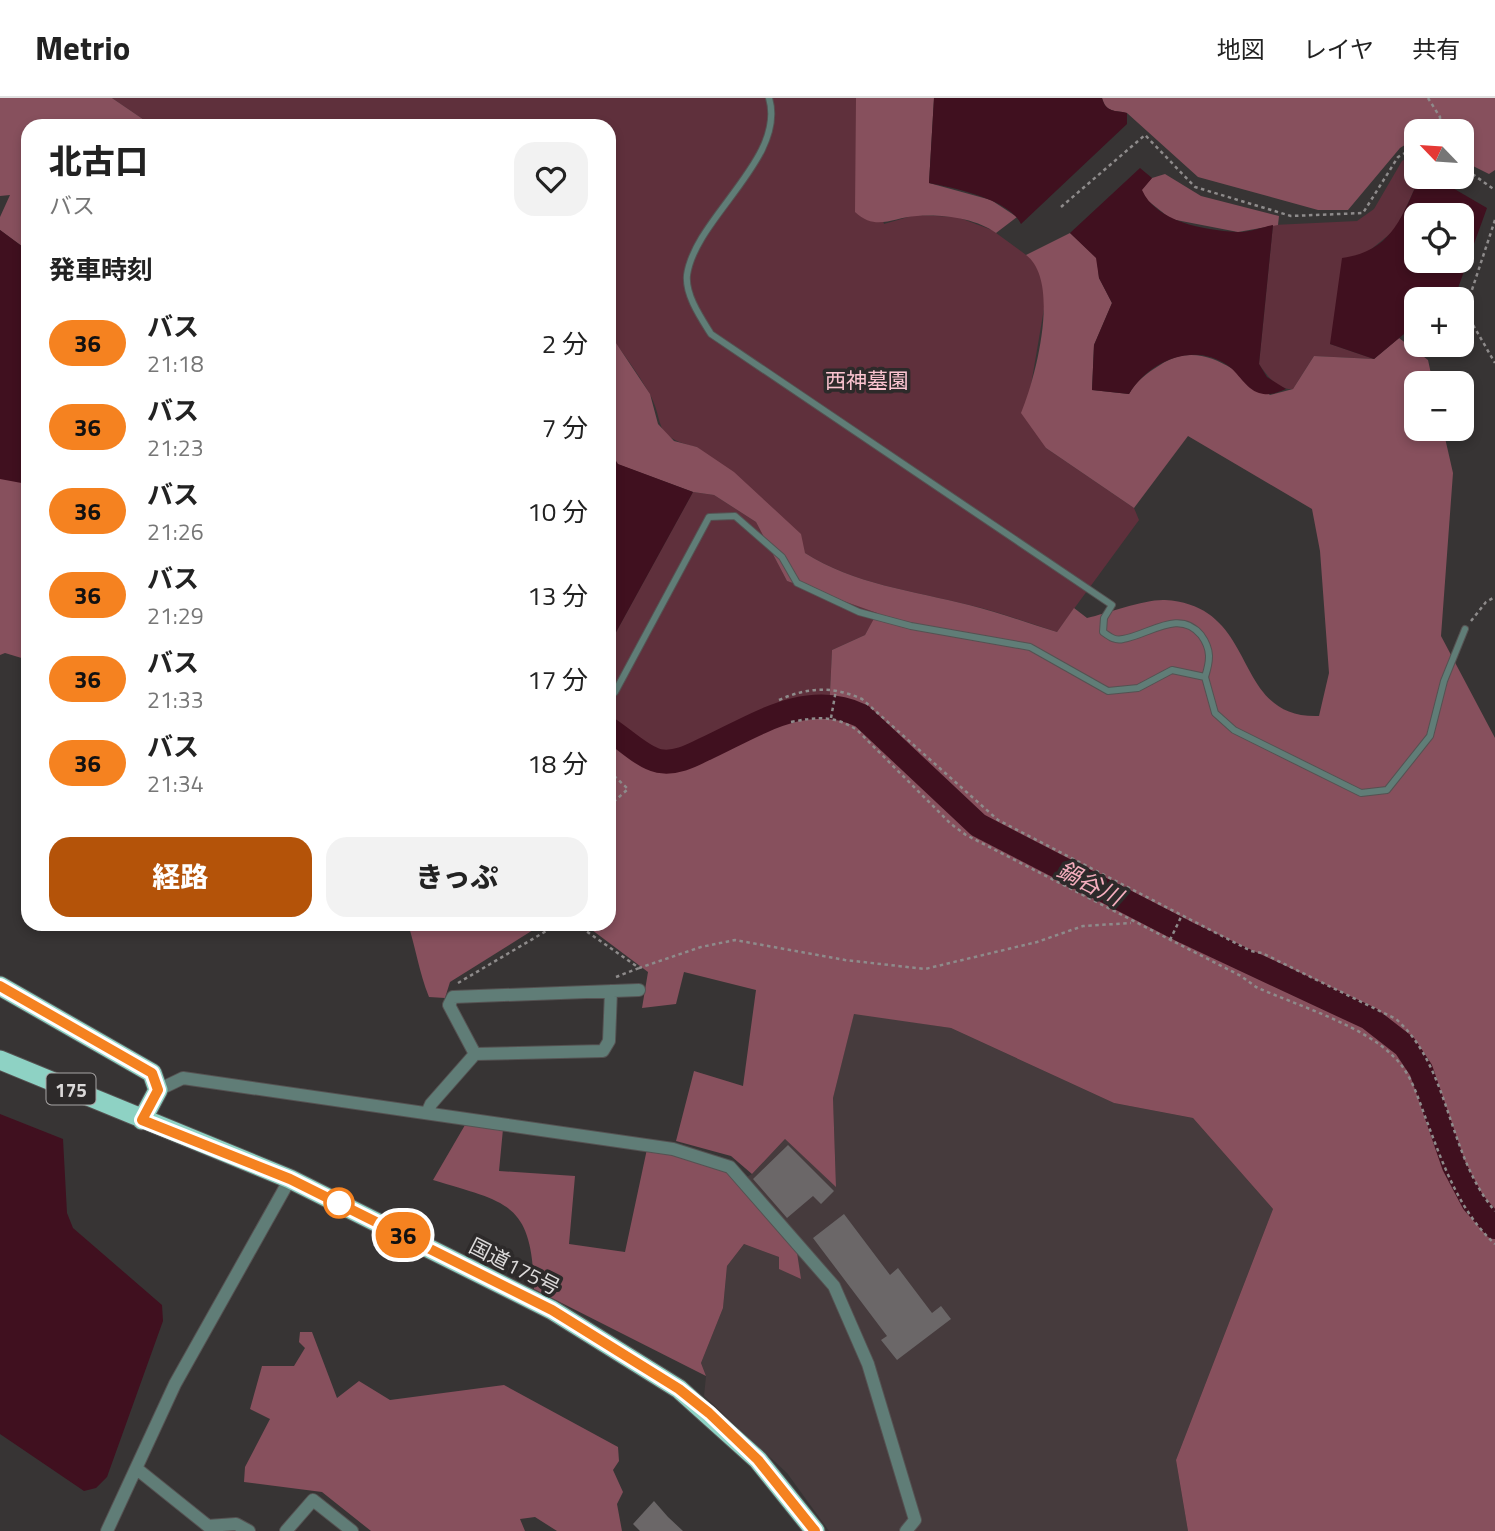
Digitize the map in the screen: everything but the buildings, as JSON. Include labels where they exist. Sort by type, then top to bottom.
[{"type":"highway","name":"175","points":[[0,986],[152,1073],[158,1090]]},
{"type":"highway","name":"国道175号","points":[[0,1060],[290,1179],[552,1310],[679,1389],[758,1460],[815,1531]]},
{"type":"highway","points":[[142,1120],[158,1090]]},
{"type":"street","points":[[475,1054],[449,1005],[453,998],[639,989]]},
{"type":"street","points":[[427,1113],[430,1104],[475,1054],[603,1051],[609,1041],[611,991]]},
{"type":"street","points":[[158,1090],[183,1079],[673,1149],[730,1167],[834,1286],[868,1364],[891,1434],[915,1520],[906,1531]]},
{"type":"street","points":[[107,1531],[175,1384],[290,1179]]},
{"type":"street","points":[[137,1469],[208,1526],[236,1524],[249,1531]]},
{"type":"street","points":[[286,1531],[313,1500],[352,1531]]},
{"type":"lane","points":[[769,98],[768,124],[761,152],[697,247],[687,276],[694,306],[711,334],[1112,605],[1104,618],[1103,632],[1113,639],[1123,639],[1168,623],[1184,623],[1198,631],[1208,645],[1210,659],[1205,677],[1215,713],[1234,730],[1361,793],[1387,790],[1430,736],[1444,681],[1465,629]]},
{"type":"lane","points":[[616,690],[709,517],[735,516],[782,557],[797,583],[859,612],[911,626],[1030,647],[1108,691],[1138,688],[1172,670],[1205,677]]},
{"type":"path","points":[[1428,98],[1440,119]]},
{"type":"path","points":[[1061,207],[1145,135],[1195,187],[1291,216],[1363,213],[1398,157],[1404,153]]},
{"type":"path","points":[[1474,175],[1495,190]]},
{"type":"path","points":[[1495,220],[1465,311],[1495,363]]},
{"type":"path","points":[[1465,629],[1486,602],[1495,597]]},
{"type":"path","points":[[779,699],[814,688],[836,690],[862,699],[998,820],[1182,915],[1396,1018],[1411,1032],[1426,1054],[1467,1167],[1495,1211]]},
{"type":"path","points":[[831,718],[836,690]]},
{"type":"path","points":[[791,722],[831,718],[857,730],[966,835],[1241,976],[1256,988],[1376,1040],[1397,1059],[1414,1086],[1461,1203],[1495,1244]]},
{"type":"path","points":[[616,778],[628,789],[616,800]]},
{"type":"path","points":[[1170,940],[1182,915]]},
{"type":"path","points":[[586,931],[639,968],[701,947],[735,940],[845,960],[925,969],[1037,942],[1083,926],[1135,922]]},
{"type":"path","points":[[453,998],[454,985],[546,931]]},
{"type":"shaded area","points":[[0,98],[112,98],[143,119],[21,119],[21,246],[0,230],[0,217],[10,195],[0,196]]},
{"type":"shaded area","points":[[856,98],[934,98],[929,183],[991,200],[1017,217],[996,233],[979,224],[947,217],[917,216],[885,222],[863,218],[855,212]]},
{"type":"shaded area","points":[[934,98],[1102,98],[1109,109],[1127,113],[1127,124],[1021,224],[1015,215],[993,201],[929,183]]},
{"type":"shaded area","points":[[1102,98],[1495,98],[1495,170],[1489,174],[1474,166],[1474,119],[1404,119],[1404,146],[1348,210],[1318,210],[1198,177],[1127,113],[1109,109]]},
{"type":"shaded area","points":[[1140,168],[1152,178],[1142,190],[1158,210],[1169,217],[1196,226],[1236,232],[1273,225],[1259,364],[1267,377],[1286,389],[1270,394],[1259,393],[1250,388],[1227,365],[1214,358],[1186,355],[1159,364],[1137,383],[1129,394],[1092,390],[1094,345],[1112,303],[1099,278],[1096,258],[1070,233]]},
{"type":"shaded area","points":[[1165,174],[1201,196],[1279,216],[1278,225],[1238,232],[1171,219],[1147,200],[1141,190],[1152,178]]},
{"type":"shaded area","points":[[1414,189],[1454,189],[1487,208],[1474,244],[1474,203],[1408,203]]},
{"type":"shaded area","points":[[1404,211],[1404,273],[1463,273],[1458,287],[1404,287],[1404,334],[1374,359],[1330,344],[1342,258],[1373,248],[1384,240]]},
{"type":"shaded area","points":[[0,230],[21,246],[21,483],[0,479]]},
{"type":"shaded area","points":[[1070,233],[1097,258],[1099,278],[1112,303],[1094,345],[1092,390],[1129,394],[1142,378],[1160,365],[1190,355],[1218,361],[1232,368],[1270,395],[1293,389],[1314,356],[1374,359],[1399,338],[1404,342],[1404,357],[1424,357],[1428,360],[1430,371],[1404,371],[1404,441],[1446,441],[1453,473],[1441,636],[1495,738],[1495,1531],[1188,1531],[1176,1460],[1273,1209],[1193,1118],[1114,1103],[951,1028],[854,1014],[833,1098],[836,1187],[785,1139],[752,1174],[731,1156],[676,1141],[694,1071],[743,1086],[756,990],[684,972],[676,1004],[642,1008],[648,972],[593,931],[616,931],[616,739],[653,763],[682,765],[789,715],[829,713],[832,650],[865,635],[877,613],[787,581],[756,522],[714,495],[693,492],[617,464],[616,343],[650,394],[658,424],[674,441],[697,447],[734,472],[801,534],[805,553],[824,564],[863,579],[980,608],[1057,632],[1074,608],[1087,618],[1157,600],[1196,607],[1217,621],[1233,640],[1256,682],[1271,700],[1291,712],[1319,716],[1329,673],[1320,551],[1312,509],[1188,436],[1134,508],[1046,448],[1021,413],[1033,377],[1042,330],[1042,286],[1036,268],[1026,255]]},
{"type":"shaded area","points":[[616,461],[618,464],[693,492],[616,632]]},
{"type":"shaded area","points":[[5,477],[21,482],[21,658],[5,653],[0,655],[0,479]]},
{"type":"shaded area","points":[[410,931],[531,931],[450,982],[445,998],[429,997]]},
{"type":"shaded area","points":[[854,1013],[951,1028],[1114,1103],[1193,1118],[1273,1209],[1176,1460],[1188,1531],[829,1531],[787,1473],[704,1396],[706,1376],[701,1363],[723,1308],[727,1266],[744,1244],[779,1257],[780,1269],[801,1279],[740,1181],[752,1174],[785,1139],[836,1186],[833,1098]]},
{"type":"shaded area","points":[[0,1114],[63,1139],[67,1213],[73,1228],[162,1305],[163,1321],[107,1477],[96,1488],[84,1491],[0,1434]]},
{"type":"shaded area","points":[[465,1125],[503,1129],[499,1171],[575,1176],[569,1244],[625,1252],[647,1149],[709,1161],[727,1171],[796,1246],[801,1279],[779,1269],[779,1257],[744,1244],[727,1266],[723,1308],[701,1363],[706,1376],[534,1289],[528,1238],[521,1222],[510,1210],[480,1194],[433,1180]]},
{"type":"shaded area","points":[[300,1332],[312,1332],[337,1398],[359,1381],[390,1400],[504,1385],[618,1447],[619,1461],[613,1470],[623,1492],[617,1504],[622,1531],[557,1531],[535,1517],[520,1519],[525,1531],[371,1531],[322,1492],[244,1482],[245,1467],[270,1419],[250,1409],[262,1366],[294,1366],[305,1348],[299,1342]]},
{"type":"green space","name":"西神墓園","points":[[112,98],[856,98],[856,137],[884,224],[915,215],[957,217],[992,230],[1037,263],[1046,297],[1030,391],[1046,448],[1134,508],[1139,520],[1057,632],[980,608],[863,579],[824,564],[805,553],[697,447],[682,443],[665,433],[654,402],[616,344],[616,119],[143,119]]},
{"type":"green space","points":[[1404,160],[1404,189],[1414,189],[1408,203],[1404,203],[1404,212],[1396,229],[1364,255],[1330,344],[1374,359],[1314,356],[1293,389],[1278,385],[1259,364],[1273,225],[1357,221],[1374,209]]},
{"type":"green space","points":[[693,492],[714,495],[756,522],[787,581],[878,613],[865,635],[832,650],[829,713],[789,715],[682,765],[653,763],[616,739],[616,632]]},
{"type":"waterway","name":"鍋谷川","points":[[616,734],[646,756],[659,761],[671,761],[683,759],[762,721],[801,709],[842,709],[862,716],[978,825],[1185,932],[1369,1018],[1405,1046],[1421,1070],[1454,1166],[1473,1202],[1495,1227]]},
{"type":"bus line","name":"36","points":[[0,986],[152,1073],[158,1090],[142,1120],[290,1179],[362,1214],[552,1310],[679,1389],[758,1460],[815,1531]]}]
